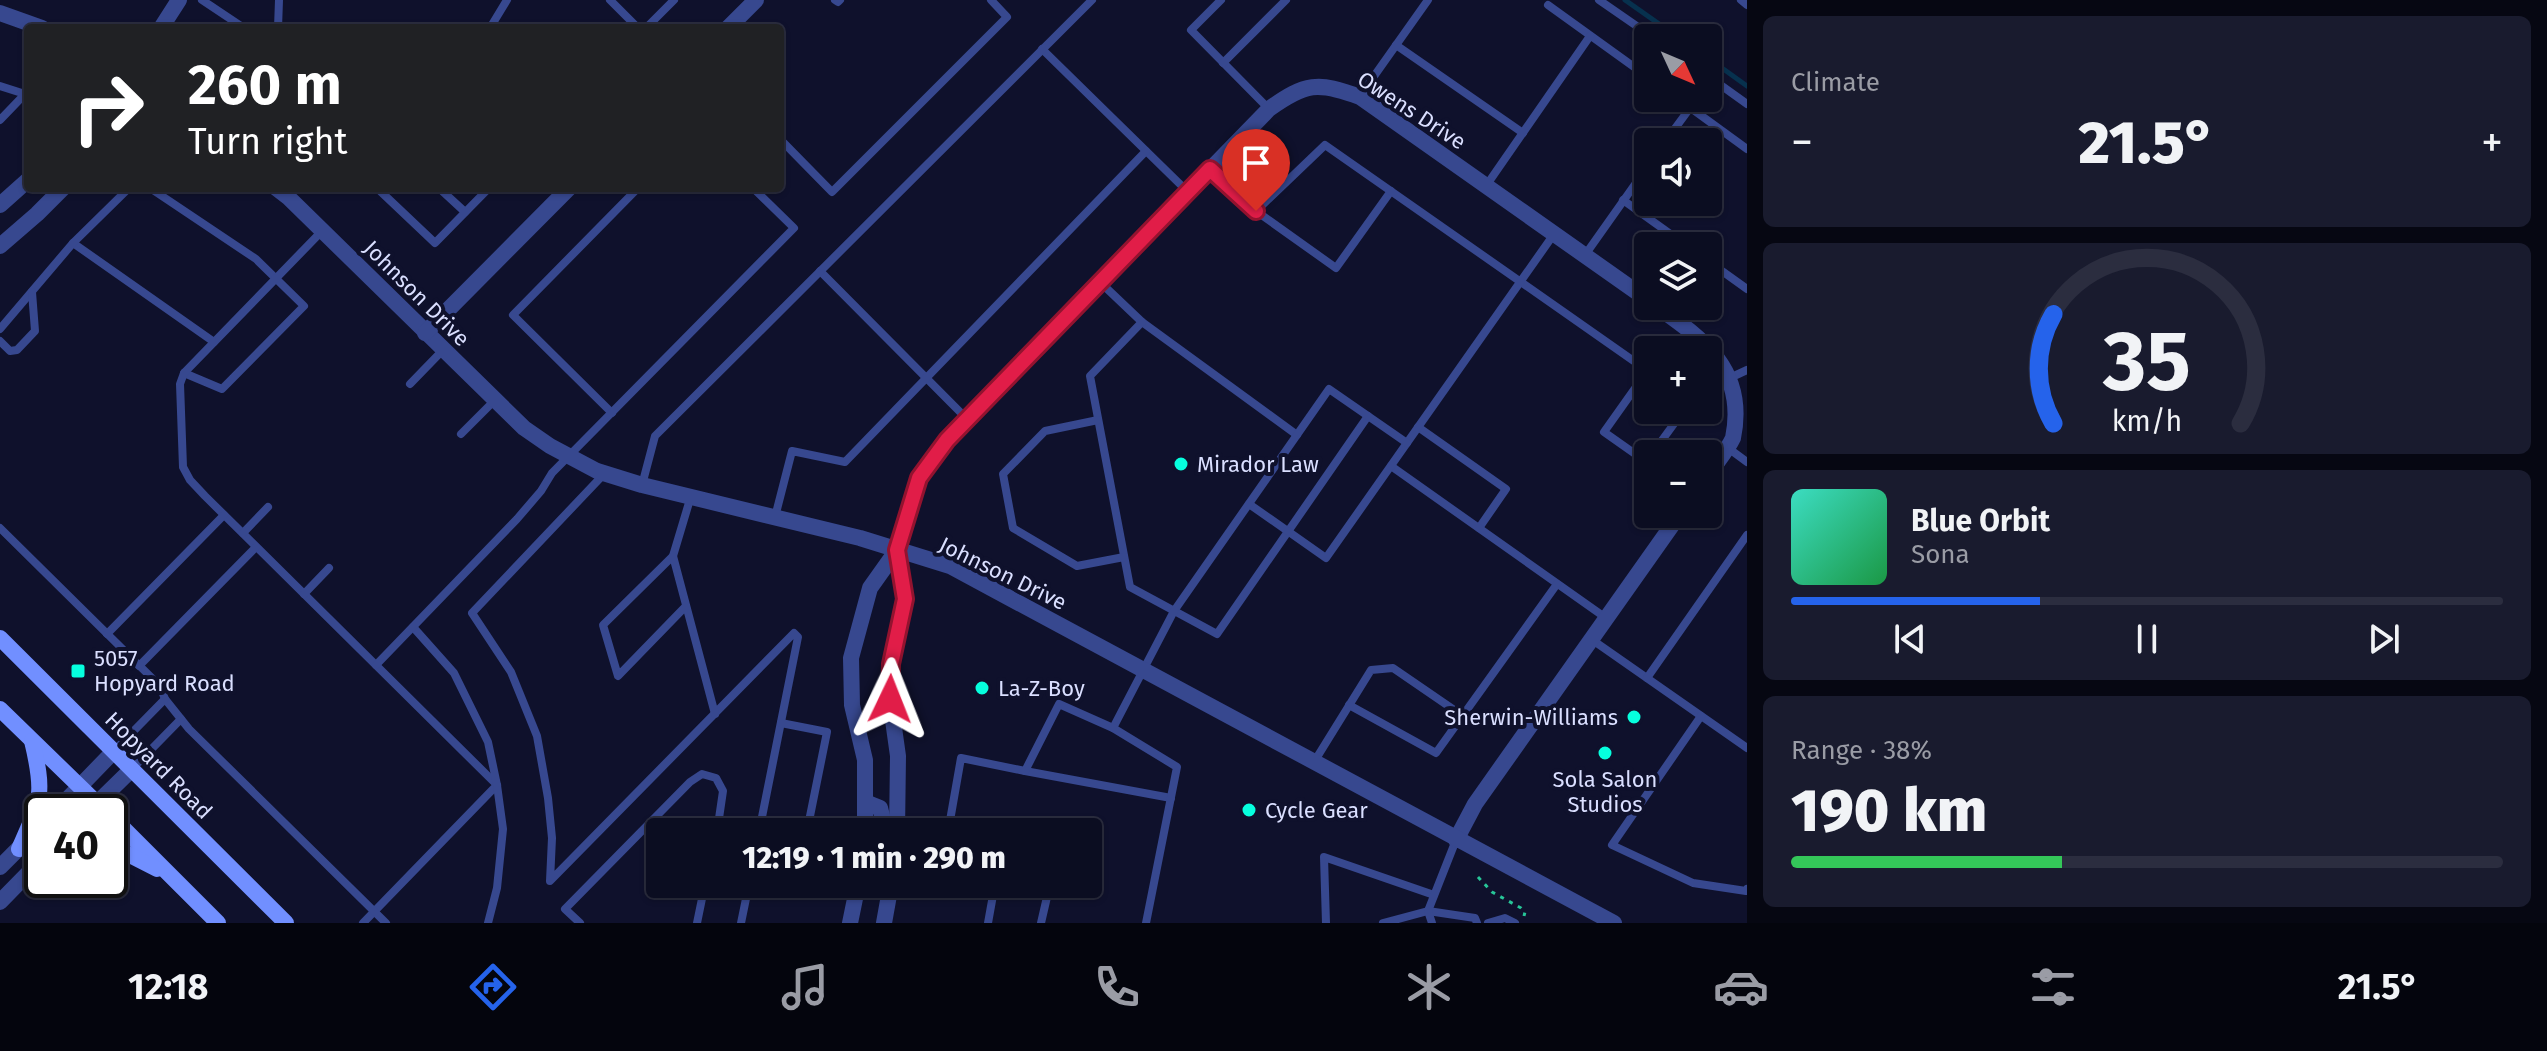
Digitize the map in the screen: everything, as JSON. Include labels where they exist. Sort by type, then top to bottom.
[{"type":"main road","name":"Hopyard Road","points":[[0,638],[286,923]]},
{"type":"main road","points":[[0,709],[86,794]]},
{"type":"main road","points":[[19,849],[38,806],[41,791],[31,740]]},
{"type":"main road","points":[[128,837],[218,923]]},
{"type":"main road","points":[[128,854],[169,875]]},
{"type":"street","points":[[164,24],[179,0]]},
{"type":"street","points":[[732,24],[756,0]]},
{"type":"street","points":[[0,13],[31,24]]},
{"type":"street","name":"Owens Drive","points":[[865,818],[865,760],[852,705],[851,658],[870,588],[897,550],[919,478],[967,419],[1269,109],[1289,94],[1312,86],[1335,87],[1360,97],[1634,290]]},
{"type":"street","points":[[0,205],[24,184]]},
{"type":"street","points":[[0,246],[59,192]]},
{"type":"street","name":"Johnson Drive","points":[[280,192],[524,428],[569,457],[642,485],[861,538],[950,566],[1614,923]]},
{"type":"street","points":[[425,333],[565,192]]},
{"type":"street","points":[[1676,320],[1711,344],[1741,373],[1740,416],[1733,440],[1722,455]]},
{"type":"street","points":[[1456,840],[1475,804],[1670,528]]},
{"type":"street","name":"Owens Drive","points":[[897,550],[905,599],[891,664],[890,699],[898,756],[897,818]]},
{"type":"street","points":[[73,794],[114,751]]},
{"type":"street","points":[[113,794],[132,769]]},
{"type":"street","points":[[865,802],[880,808],[882,818]]},
{"type":"street","points":[[0,867],[24,844]]},
{"type":"street","points":[[0,902],[24,878]]},
{"type":"street","points":[[850,923],[855,898]]},
{"type":"street","points":[[884,923],[887,898]]},
{"type":"lane","points":[[202,0],[235,24]]},
{"type":"lane","points":[[278,24],[279,0]]},
{"type":"lane","points":[[492,24],[507,0]]},
{"type":"lane","points":[[610,0],[634,24]]},
{"type":"lane","points":[[650,24],[674,0]]},
{"type":"lane","points":[[784,143],[832,192],[1007,17],[991,0]]},
{"type":"lane","points":[[642,485],[655,436],[1092,0]]},
{"type":"lane","points":[[1221,0],[1191,30],[1269,109]]},
{"type":"lane","points":[[1223,63],[1286,0]]},
{"type":"lane","points":[[1360,97],[1428,0]]},
{"type":"lane","points":[[1599,0],[1634,24]]},
{"type":"lane","points":[[1741,0],[1747,5]]},
{"type":"lane","points":[[1548,5],[1634,67]]},
{"type":"lane","points":[[1486,186],[1590,36]]},
{"type":"lane","points":[[1396,45],[1523,133]]},
{"type":"lane","points":[[1042,49],[1188,192]]},
{"type":"lane","points":[[0,86],[24,94]]},
{"type":"lane","points":[[1722,86],[1747,104]]},
{"type":"lane","points":[[0,120],[24,95]]},
{"type":"lane","points":[[1696,112],[1747,149]]},
{"type":"lane","points":[[1256,211],[1325,145],[1634,360]]},
{"type":"lane","points":[[775,517],[792,451],[845,462],[1146,151]]},
{"type":"lane","points":[[1210,169],[1256,211],[1336,268],[1391,191]]},
{"type":"lane","points":[[1584,255],[1634,185]]},
{"type":"lane","points":[[0,329],[73,243],[125,192]]},
{"type":"lane","points":[[156,192],[256,259],[304,306],[222,389],[184,373]]},
{"type":"lane","points":[[381,192],[435,243],[485,192]]},
{"type":"lane","points":[[443,192],[465,212]]},
{"type":"lane","points":[[612,413],[513,315],[634,192]]},
{"type":"lane","points":[[376,665],[517,519],[552,473],[794,228],[757,192]]},
{"type":"lane","points":[[1623,200],[1668,232]]},
{"type":"lane","points":[[322,231],[184,373],[180,384],[183,467],[190,480],[224,515],[497,785]]},
{"type":"lane","points":[[1249,504],[1326,558],[1554,234]]},
{"type":"lane","points":[[73,243],[214,342]]},
{"type":"lane","points":[[820,271],[967,419]]},
{"type":"lane","points":[[1722,271],[1747,289]]},
{"type":"lane","points":[[1100,282],[1142,322],[1297,435]]},
{"type":"lane","points":[[0,341],[10,351],[17,350],[35,331],[32,292]]},
{"type":"lane","points":[[1142,322],[1090,376],[1130,587],[1217,634],[1368,416]]},
{"type":"lane","points":[[410,384],[443,350]]},
{"type":"lane","points":[[1113,728],[1174,611],[1329,389],[1407,443]]},
{"type":"lane","points":[[1634,390],[1604,432],[1634,451]]},
{"type":"lane","points":[[461,434],[495,400]]},
{"type":"lane","points":[[1098,420],[1045,431],[1003,474],[1013,528],[1077,566],[1124,557]]},
{"type":"lane","points":[[1418,427],[1506,489],[1479,528]]},
{"type":"lane","points":[[1727,448],[1747,462]]},
{"type":"lane","points":[[1391,466],[1606,618]]},
{"type":"lane","points":[[605,473],[472,613],[511,672],[537,736],[552,838],[550,881],[794,633],[798,637],[762,818]]},
{"type":"lane","points":[[685,607],[618,676],[603,625],[673,556],[691,496]]},
{"type":"lane","points":[[243,533],[268,507]]},
{"type":"lane","points":[[107,634],[224,515]]},
{"type":"lane","points":[[0,528],[160,686],[165,699],[181,719],[386,923]]},
{"type":"lane","points":[[1647,678],[1747,535]]},
{"type":"lane","points":[[139,666],[256,547]]},
{"type":"lane","points":[[673,556],[715,714]]},
{"type":"lane","points":[[304,594],[329,568]]},
{"type":"lane","points":[[1349,705],[1436,753],[1557,584]]},
{"type":"lane","points":[[413,627],[454,673],[488,742],[503,829],[497,888],[488,923]]},
{"type":"lane","points":[[1591,639],[1747,748]]},
{"type":"lane","points":[[1314,763],[1371,670],[1393,668],[1463,716]]},
{"type":"lane","points":[[114,751],[165,699]]},
{"type":"lane","points":[[1025,771],[1059,704],[1113,728],[1177,767],[1146,923]]},
{"type":"lane","points":[[1701,716],[1612,845],[1693,883],[1747,891]]},
{"type":"lane","points":[[132,769],[181,719]]},
{"type":"lane","points":[[781,723],[827,732],[813,818]]},
{"type":"lane","points":[[950,818],[961,758],[1171,798]]},
{"type":"lane","points":[[655,818],[702,774],[716,778],[723,791],[719,818]]},
{"type":"lane","points":[[363,923],[497,785]]},
{"type":"lane","points":[[580,923],[565,909],[646,827]]},
{"type":"lane","points":[[1432,923],[1428,911],[1456,840]]},
{"type":"lane","points":[[1326,923],[1324,857],[1434,895]]},
{"type":"lane","points":[[697,923],[702,898]]},
{"type":"lane","points":[[741,923],[746,898]]},
{"type":"lane","points":[[988,923],[992,898]]},
{"type":"lane","points":[[1041,923],[1047,898]]},
{"type":"lane","points":[[1383,923],[1428,911],[1475,918],[1477,923]]},
{"type":"lane","points":[[1488,923],[1505,918],[1517,923]]},
{"type":"path","points":[[1478,877],[1492,892],[1525,912],[1517,923]]},
{"type":"waterway","points":[[1625,0],[1659,24]]},
{"type":"waterway","points":[[1722,68],[1747,86]]},
{"type":"place","name":"Mirador Law","points":[[1181,464]]},
{"type":"place","name":"5057 Hopyard Road","points":[[78,671]]},
{"type":"place","name":"La-Z-Boy","points":[[982,688]]},
{"type":"place","name":"Sherwin-Williams","points":[[1634,717]]},
{"type":"place","name":"Sola Salon Studios","points":[[1605,753]]},
{"type":"place","name":"Cycle Gear","points":[[1249,810]]},
{"type":"route","points":[[890,699],[891,664],[905,599],[897,550],[919,478],[947,440],[1210,169],[1256,211]]}]
